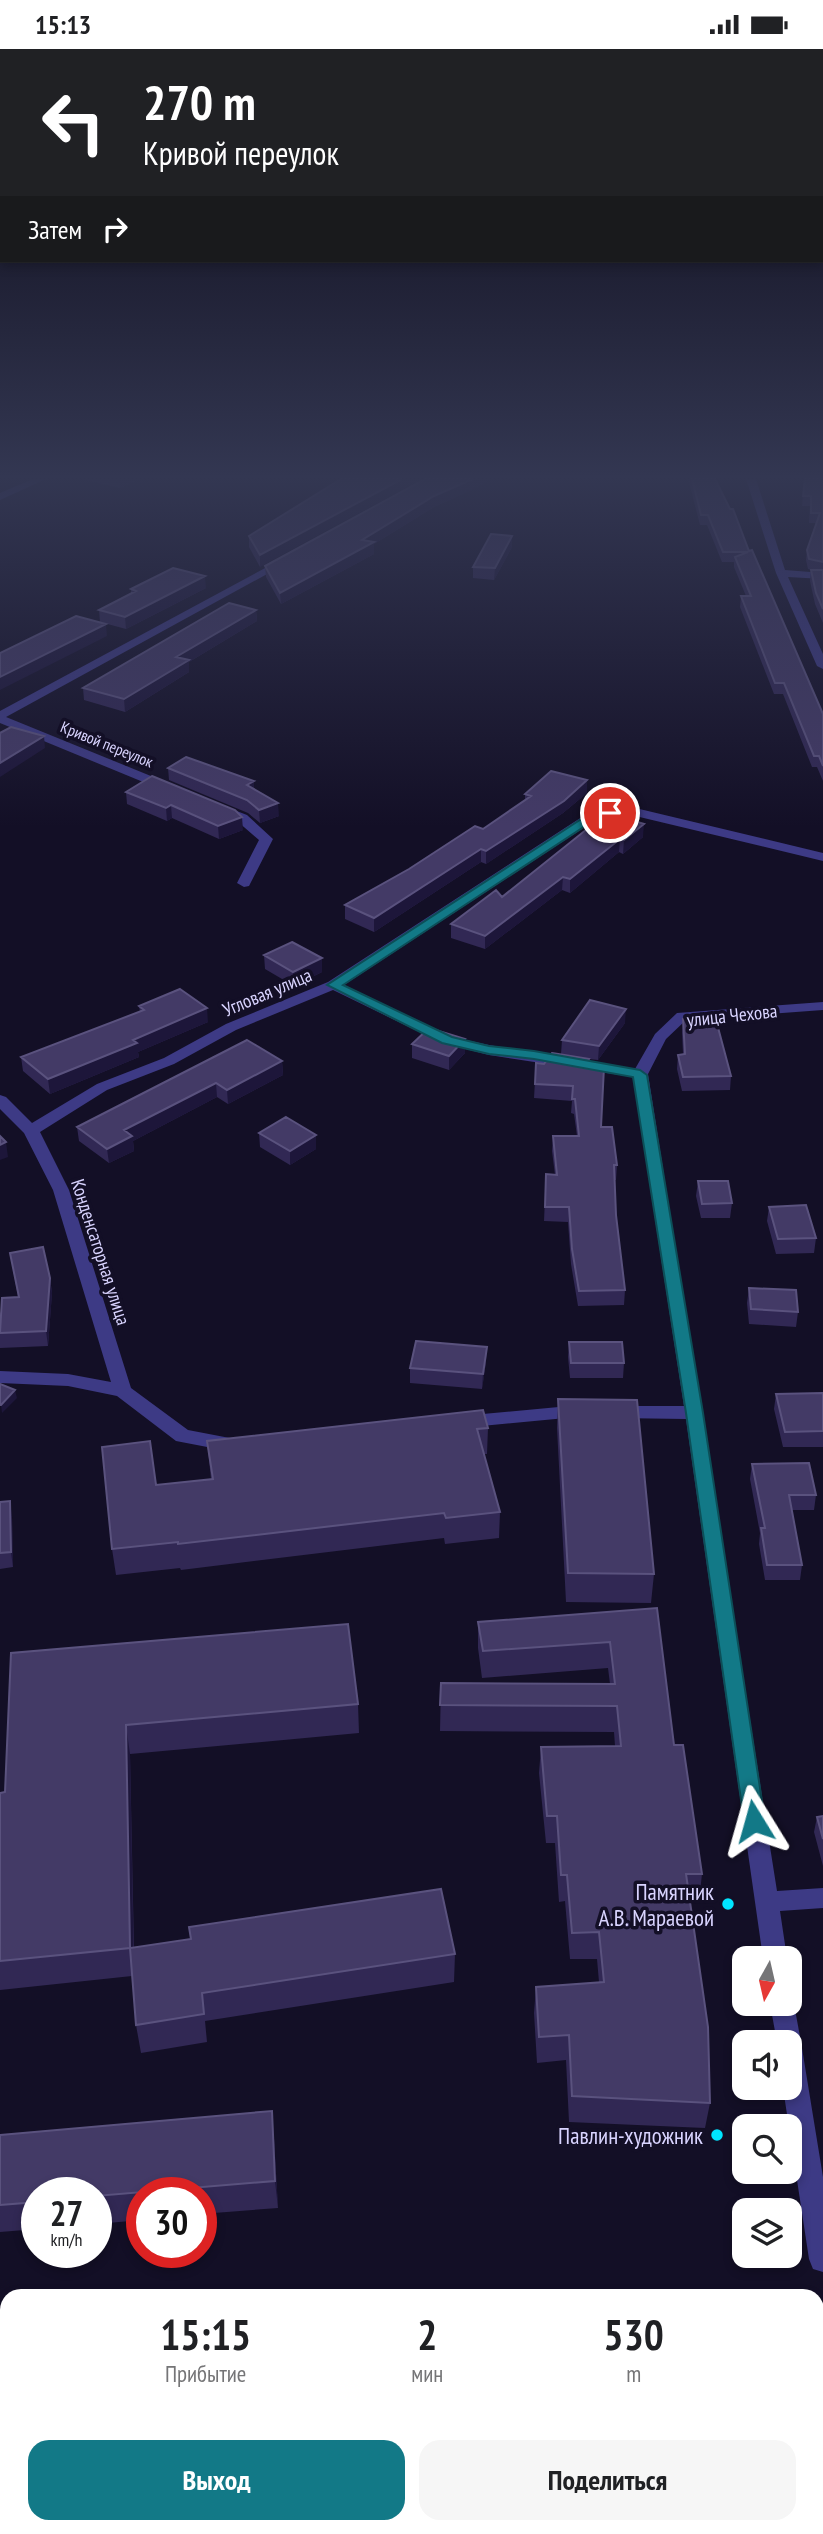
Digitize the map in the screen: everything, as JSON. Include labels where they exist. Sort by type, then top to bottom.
[{"type":"street","points":[[0,717],[224,595]]},
{"type":"street","points":[[791,595],[823,666]]},
{"type":"street","name":"Кривой переулок","points":[[0,717],[178,792]]},
{"type":"street","points":[[204,802],[242,818],[266,839],[244,883]]},
{"type":"street","name":"Угловая улица","points":[[31,1131],[102,1087],[169,1061],[231,1027],[333,985],[593,816],[627,810],[823,857]]},
{"type":"street","points":[[333,985],[447,1040],[489,1050],[534,1055],[640,1075],[694,1413],[773,1946]]},
{"type":"street","name":"улица Чехова","points":[[640,1075],[660,1037],[682,1016],[823,1006]]},
{"type":"street","name":"Конденсаторная улица","points":[[0,1101],[31,1131],[61,1190],[123,1391]]},
{"type":"street","points":[[0,1377],[68,1380],[123,1391],[183,1436],[222,1444],[248,1442]]},
{"type":"street","points":[[446,1423],[563,1411],[694,1413]]},
{"type":"street","points":[[766,1902],[823,1898]]},
{"type":"street","points":[[798,2100],[823,2259]]},
{"type":"building","points":[[128,595],[168,595],[125,617],[99,610]]},
{"type":"building","points":[[771,595],[823,714],[823,766],[819,756],[814,756],[784,683],[775,683],[741,596]]},
{"type":"building","points":[[817,595],[823,595],[823,609]]},
{"type":"building","points":[[229,603],[256,610],[176,657],[189,660],[124,699],[83,688]]},
{"type":"building","points":[[76,616],[106,624],[0,677],[0,653]]},
{"type":"building","points":[[11,727],[44,736],[0,763],[0,733]]},
{"type":"building","points":[[186,757],[254,781],[247,785],[278,803],[259,810],[247,800],[168,768]]},
{"type":"building","points":[[551,771],[587,780],[564,801],[486,851],[481,849],[374,918],[345,905],[409,869],[475,826],[483,829],[531,796],[525,794]]},
{"type":"building","points":[[152,776],[235,810],[242,817],[218,826],[171,805],[166,808],[126,792]]},
{"type":"building","points":[[607,813],[644,824],[624,840],[620,839],[570,879],[563,877],[485,936],[451,924],[496,890],[502,897]]},
{"type":"building","points":[[292,942],[322,958],[293,972],[264,955]]},
{"type":"building","points":[[180,989],[207,1008],[133,1040],[137,1043],[48,1079],[21,1057],[144,1010],[139,1006]]},
{"type":"building","points":[[590,1000],[626,1009],[599,1046],[562,1040]]},
{"type":"building","points":[[683,1019],[716,1020],[731,1076],[683,1077],[678,1055],[685,1054]]},
{"type":"building","points":[[429,1028],[465,1039],[449,1056],[412,1044]]},
{"type":"building","points":[[247,1040],[282,1061],[227,1090],[216,1083],[124,1130],[132,1136],[107,1149],[77,1127]]},
{"type":"building","points":[[552,1053],[589,1059],[584,1066],[604,1067],[601,1127],[612,1127],[617,1165],[614,1165],[616,1215],[625,1290],[579,1291],[569,1207],[545,1207],[546,1174],[557,1175],[553,1136],[579,1136],[575,1099],[572,1099],[573,1086],[535,1084],[536,1063],[544,1064]]},
{"type":"building","points":[[286,1117],[316,1135],[290,1151],[259,1133]]},
{"type":"building","points":[[698,1181],[728,1181],[732,1203],[702,1204]]},
{"type":"building","points":[[806,1205],[816,1238],[778,1239],[769,1207]]},
{"type":"building","points":[[43,1247],[50,1278],[46,1331],[0,1333],[2,1298],[19,1297],[10,1253]]},
{"type":"building","points":[[749,1288],[796,1290],[798,1312],[751,1309]]},
{"type":"building","points":[[416,1341],[487,1347],[483,1374],[410,1368]]},
{"type":"building","points":[[569,1342],[622,1342],[624,1363],[571,1363]]},
{"type":"building","points":[[0,1384],[15,1390],[1,1405],[0,1405]]},
{"type":"building","points":[[823,1393],[823,1431],[785,1432],[776,1394]]},
{"type":"building","points":[[558,1399],[637,1400],[654,1574],[568,1573]]},
{"type":"building","points":[[483,1410],[488,1428],[477,1429],[500,1512],[446,1518],[444,1513],[178,1544],[112,1549],[102,1447],[150,1441],[156,1485],[213,1479],[207,1441]]},
{"type":"building","points":[[809,1463],[816,1495],[789,1495],[802,1565],[767,1565],[761,1528],[765,1528],[752,1464]]},
{"type":"building","points":[[10,1501],[11,1552],[0,1553],[0,1502]]},
{"type":"building","points":[[657,1608],[674,1745],[683,1745],[702,1874],[686,1874],[708,2027],[710,2103],[572,2096],[569,2035],[539,2037],[536,1987],[604,1982],[599,1932],[572,1933],[567,1875],[561,1875],[557,1816],[547,1816],[541,1747],[621,1746],[617,1706],[440,1705],[441,1683],[615,1684],[610,1642],[483,1651],[478,1622]]},
{"type":"building","points":[[348,1624],[358,1704],[126,1725],[130,1948],[0,1961],[0,1793],[5,1792],[11,1653]]},
{"type":"building","points":[[823,1816],[823,1839],[817,1817]]},
{"type":"building","points":[[441,1889],[455,1954],[202,1993],[204,2014],[136,2025],[130,1948],[191,1939],[189,1927]]},
{"type":"building","points":[[272,2111],[275,2181],[217,2186],[217,2177],[126,2177],[126,2193],[112,2195],[112,2177],[21,2177],[21,2203],[0,2205],[0,2135]]},
{"type":"place","name":"Памятник А.В. Мараевой","points":[[728,1904]]},
{"type":"place","name":"Павлин-художник","points":[[717,2135]]},
{"type":"route","points":[[610,813],[593,816],[333,985],[447,1040],[489,1050],[534,1055],[640,1075],[694,1413],[754,1821]]}]
